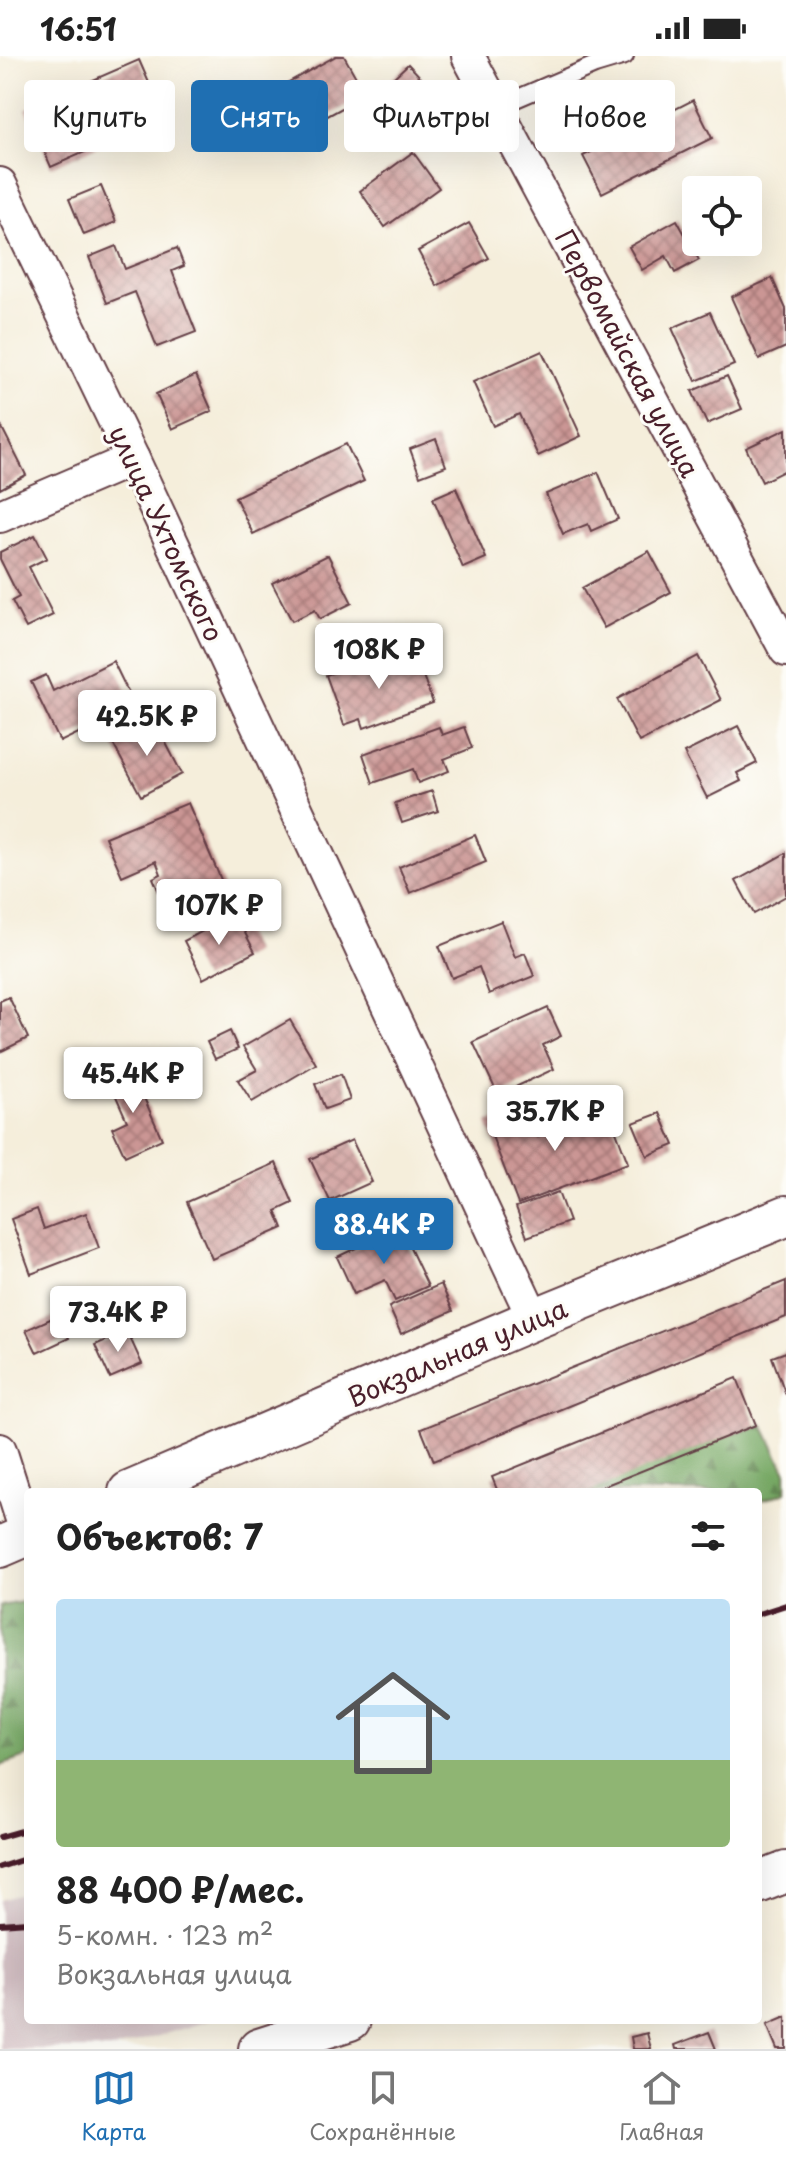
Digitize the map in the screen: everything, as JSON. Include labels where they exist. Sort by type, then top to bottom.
[{"type":"street","name":"Первомайская улица","points":[[468,56],[482,80]]},
{"type":"street","name":"Первомайская улица","points":[[519,148],[786,650]]},
{"type":"street","name":"улица Ухтомского","points":[[0,184],[133,459],[534,1319]]},
{"type":"street","points":[[0,516],[133,459]]},
{"type":"street","name":"Вокзальная улица","points":[[138,1488],[534,1319],[786,1216]]},
{"type":"street","points":[[0,1450],[24,1523]]},
{"type":"street","points":[[0,1547],[24,1537]]},
{"type":"street","points":[[762,1881],[786,1872]]},
{"type":"street","points":[[259,2049],[337,2024]]},
{"type":"lane","points":[[519,98],[595,65],[625,56]]},
{"type":"shaded area","points":[[24,1893],[24,2024],[198,2024],[115,2049],[0,2049],[0,1900]]},
{"type":"green space","points":[[763,1425],[786,1472],[786,1492],[762,1501],[762,1488],[553,1488]]},
{"type":"green space","points":[[24,1602],[24,1757],[0,1766],[0,1606]]},
{"type":"building","points":[[336,56],[344,56],[358,80],[344,80],[344,107],[328,116],[328,80],[293,80]]},
{"type":"building","points":[[139,60],[148,80],[93,80]]},
{"type":"building","points":[[408,64],[423,80],[391,80]]},
{"type":"building","points":[[693,100],[712,138],[602,193],[583,156],[591,152],[675,152],[675,109]]},
{"type":"building","points":[[45,152],[85,152],[51,167]]},
{"type":"building","points":[[413,152],[439,188],[385,227],[360,191]]},
{"type":"building","points":[[101,186],[116,222],[84,235],[69,199]]},
{"type":"building","points":[[677,220],[682,229],[682,256],[697,256],[699,260],[675,273],[666,256],[642,270],[629,247]]},
{"type":"building","points":[[469,223],[489,258],[437,286],[418,251]]},
{"type":"building","points":[[116,246],[125,269],[177,248],[184,266],[172,271],[196,332],[157,347],[135,292],[107,303],[89,257]]},
{"type":"building","points":[[772,278],[786,309],[786,347],[759,359],[731,297]]},
{"type":"building","points":[[710,312],[734,365],[696,381],[672,328]]},
{"type":"building","points":[[542,351],[581,436],[538,456],[519,414],[493,426],[473,382]]},
{"type":"building","points":[[196,375],[212,411],[172,429],[156,394]]},
{"type":"building","points":[[727,376],[742,409],[707,424],[692,391]]},
{"type":"building","points":[[0,424],[26,475],[0,489]]},
{"type":"building","points":[[786,429],[786,470],[762,482],[746,448]]},
{"type":"building","points":[[436,439],[446,466],[420,476],[410,449]]},
{"type":"building","points":[[346,444],[364,481],[253,534],[235,497]]},
{"type":"building","points":[[598,472],[618,519],[591,531],[588,524],[563,534],[546,494]]},
{"type":"building","points":[[456,488],[486,558],[463,568],[433,498]]},
{"type":"building","points":[[35,535],[47,558],[29,567],[53,615],[26,628],[12,601],[19,597],[0,559],[0,552]]},
{"type":"building","points":[[649,551],[671,592],[604,628],[582,588]]},
{"type":"building","points":[[328,555],[352,603],[320,619],[315,610],[292,621],[272,583]]},
{"type":"building","points":[[379,656],[384,669],[416,657],[433,703],[364,728],[361,719],[344,725],[326,675]]},
{"type":"building","points":[[698,656],[721,700],[639,742],[617,699]]},
{"type":"building","points":[[113,661],[135,706],[60,742],[31,682],[46,675],[53,691]]},
{"type":"building","points":[[154,720],[182,774],[141,796],[112,742]]},
{"type":"building","points":[[738,726],[757,763],[737,773],[741,781],[707,798],[684,753]]},
{"type":"building","points":[[439,727],[442,735],[464,727],[472,748],[444,759],[449,771],[418,783],[413,769],[373,783],[363,754]]},
{"type":"building","points":[[432,791],[438,811],[402,823],[395,803]]},
{"type":"building","points":[[188,803],[225,889],[168,913],[153,878],[161,874],[156,861],[122,876],[105,837]]},
{"type":"building","points":[[475,835],[486,862],[410,893],[399,867]]},
{"type":"building","points":[[786,853],[786,896],[754,914],[736,881]]},
{"type":"building","points":[[235,914],[255,952],[203,979],[184,941]]},
{"type":"building","points":[[501,921],[515,957],[525,953],[534,976],[489,994],[479,967],[452,978],[439,946]]},
{"type":"building","points":[[9,997],[28,1038],[0,1052],[0,1001]]},
{"type":"building","points":[[548,1008],[561,1036],[543,1045],[554,1069],[498,1095],[473,1042]]},
{"type":"building","points":[[290,1020],[316,1064],[252,1102],[238,1080],[257,1070],[243,1047]]},
{"type":"building","points":[[230,1031],[238,1049],[215,1059],[207,1042]]},
{"type":"building","points":[[131,1068],[162,1139],[125,1156],[112,1128],[127,1121],[108,1078]]},
{"type":"building","points":[[341,1074],[350,1100],[325,1109],[315,1084]]},
{"type":"building","points":[[527,1108],[538,1137],[608,1110],[628,1163],[518,1204],[487,1123]]},
{"type":"building","points":[[660,1113],[674,1145],[647,1156],[633,1123]]},
{"type":"building","points":[[352,1140],[372,1182],[330,1201],[310,1159]]},
{"type":"building","points":[[276,1163],[293,1203],[276,1211],[283,1228],[212,1259],[187,1202]]},
{"type":"building","points":[[558,1192],[569,1222],[527,1237],[516,1207]]},
{"type":"building","points":[[37,1209],[44,1229],[86,1213],[99,1248],[31,1274],[11,1219]]},
{"type":"building","points":[[400,1227],[428,1286],[395,1301],[385,1280],[354,1294],[337,1257]]},
{"type":"building","points":[[786,1281],[786,1317],[434,1461],[421,1429]]},
{"type":"building","points":[[441,1284],[453,1311],[401,1334],[389,1307]]},
{"type":"building","points":[[59,1315],[69,1338],[37,1353],[26,1330]]},
{"type":"building","points":[[127,1331],[142,1364],[110,1378],[95,1345]]},
{"type":"building","points":[[786,1352],[786,1395],[772,1357]]},
{"type":"building","points":[[737,1378],[756,1425],[599,1488],[496,1488],[492,1477]]},
{"type":"building","points":[[786,2017],[786,2049],[777,2049],[767,2025]]},
{"type":"building","points":[[709,2032],[716,2049],[676,2049],[675,2045]]},
{"type":"building","points":[[647,2033],[651,2049],[633,2049],[631,2037]]},
{"type":"railway","points":[[762,1613],[786,1605]]},
{"type":"railway","points":[[0,1837],[24,1830]]},
{"type":"railway","points":[[0,1867],[24,1859]]},
{"type":"railway","points":[[0,1924],[24,1922]]}]
